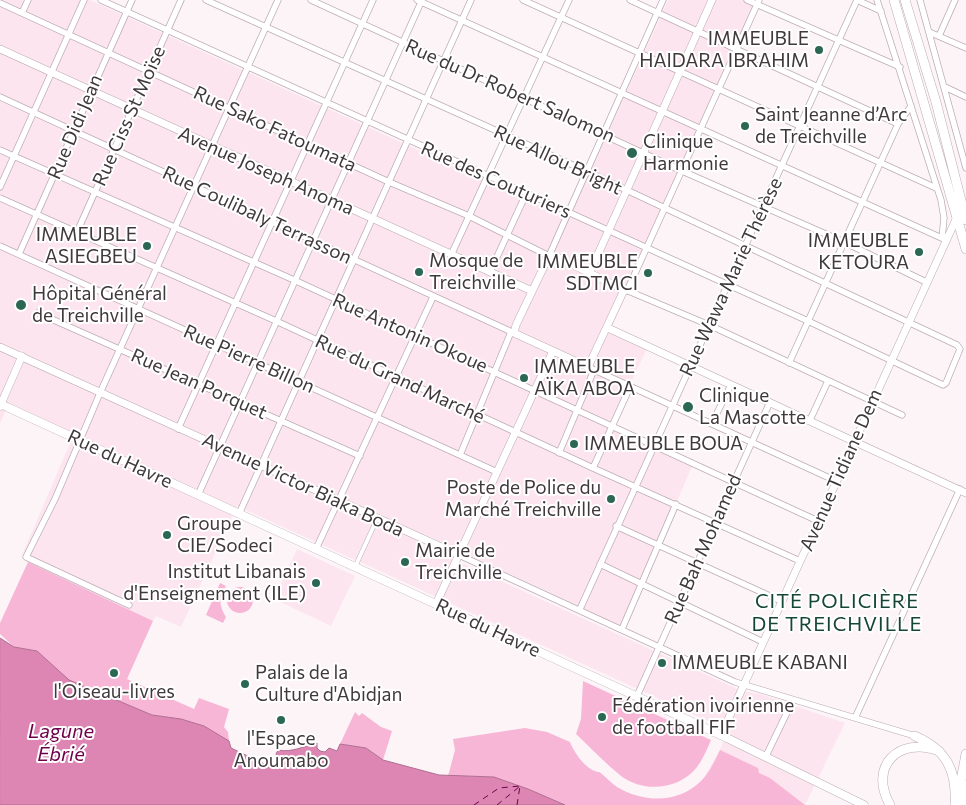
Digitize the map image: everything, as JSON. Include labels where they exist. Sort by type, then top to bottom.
[{"type":"main road","points":[[894,0],[929,120],[962,218],[966,249]]},
{"type":"main road","points":[[905,0],[964,202],[962,218]]},
{"type":"main road","name":"Rue du Havre","points":[[0,405],[637,696],[766,756],[864,805]]},
{"type":"main road","points":[[915,736],[939,752],[953,774],[956,805]]},
{"type":"main road","points":[[890,805],[882,782],[886,767],[895,754],[917,746],[939,752]]},
{"type":"main road","points":[[956,805],[966,754]]},
{"type":"main road","points":[[962,805],[966,785]]},
{"type":"street","points":[[22,13],[28,0]]},
{"type":"street","points":[[0,187],[84,0]]},
{"type":"street","name":"Rue des Couturiers","points":[[102,0],[943,385],[946,383],[959,346],[908,323]]},
{"type":"street","name":"Rue Didi Jean","points":[[19,254],[56,175],[90,92],[132,0]]},
{"type":"street","name":"Rue Ciss St Moïse","points":[[77,232],[181,0]]},
{"type":"street","name":"Rue Allou Bright","points":[[206,0],[586,171],[826,282],[908,323]]},
{"type":"street","points":[[129,605],[26,557],[55,499],[174,227],[278,0]]},
{"type":"street","name":"Rue du Dr Robert Salomon","points":[[311,0],[604,133],[682,171],[844,242],[926,282]]},
{"type":"street","points":[[178,428],[237,303],[373,0]]},
{"type":"street","points":[[239,514],[316,340],[336,300],[352,259],[471,0]]},
{"type":"street","points":[[523,0],[936,188]]},
{"type":"street","points":[[452,253],[569,0]]},
{"type":"street","points":[[630,0],[898,124]]},
{"type":"street","points":[[460,455],[494,371],[549,256],[663,0]]},
{"type":"street","points":[[590,272],[712,0]]},
{"type":"street","points":[[747,0],[758,2],[900,67]]},
{"type":"street","points":[[857,0],[881,11]]},
{"type":"street","name":"Rue Wawa Marie Thérèse","points":[[580,609],[616,526],[691,366],[857,0]]},
{"type":"street","points":[[198,495],[420,1],[944,239],[943,209],[900,67],[877,0]]},
{"type":"street","points":[[920,0],[966,168]]},
{"type":"street","points":[[939,36],[955,0]]},
{"type":"street","points":[[559,452],[608,328],[720,90],[736,49],[758,2]]},
{"type":"street","name":"Rue Sako Fatoumata","points":[[0,3],[389,182],[469,216],[549,256]]},
{"type":"street","points":[[929,32],[966,48]]},
{"type":"street","name":"Avenue Joseph Anoma","points":[[0,49],[90,92],[211,145],[331,201],[452,253],[532,292]]},
{"type":"street","points":[[945,87],[966,97]]},
{"type":"street","name":"Rue Coulibaly Terrasson","points":[[0,97],[513,332]]},
{"type":"street","points":[[789,363],[898,124],[911,106]]},
{"type":"street","points":[[915,121],[929,120]]},
{"type":"street","name":"Rue Antonin Okoue","points":[[0,150],[294,280],[534,391],[655,444],[818,521]]},
{"type":"street","points":[[490,272],[526,194]]},
{"type":"street","name":"Rue du Grand Marché","points":[[0,198],[237,303],[800,561]]},
{"type":"street","name":"Avenue Tidiane Dem","points":[[721,735],[908,323],[944,239],[962,218]]},
{"type":"street","name":"Rue Pierre Billon","points":[[0,246],[497,472]]},
{"type":"street","points":[[549,256],[555,256],[626,290],[709,325],[902,414]]},
{"type":"street","points":[[316,549],[433,297]]},
{"type":"street","name":"Rue Jean Porquet","points":[[38,313],[360,456]]},
{"type":"street","points":[[608,328],[963,490],[854,718]]},
{"type":"street","points":[[513,332],[836,481]]},
{"type":"street","name":"Avenue Victor Biaka Boda","points":[[0,347],[744,685],[915,736]]},
{"type":"street","points":[[436,604],[552,351]]},
{"type":"street","points":[[0,405],[22,356]]},
{"type":"street","points":[[810,420],[828,381]]},
{"type":"street","points":[[712,423],[731,384]]},
{"type":"street","points":[[594,468],[630,387]]},
{"type":"street","name":"Rue Bah Mohamed","points":[[637,696],[770,402]]},
{"type":"street","points":[[622,629],[676,504]]},
{"type":"street","points":[[355,567],[377,519]]},
{"type":"street","points":[[616,526],[660,544],[781,601]]},
{"type":"street","points":[[600,564],[763,642]]},
{"type":"street","points":[[766,756],[793,700]]},
{"type":"shaded area","points":[[0,0],[90,0],[569,219],[668,0],[760,0],[611,329],[648,346],[610,428],[693,464],[622,629],[570,602],[424,534],[420,544],[742,691],[760,694],[845,723],[805,805],[669,805],[676,795],[688,792],[703,779],[720,750],[727,732],[725,729],[360,562],[377,525],[373,523],[355,560],[237,506],[181,627],[156,616],[153,621],[127,609],[129,604],[32,557],[22,555],[74,434],[8,404],[0,424]]},
{"type":"shaded area","name":"Institut Libanais d'Enseignement (ILE)","points":[[297,549],[355,576],[331,626],[274,599]]},
{"type":"shaded area","points":[[28,562],[153,621],[127,679],[194,709],[199,698],[229,709],[224,727],[228,732],[229,741],[204,726],[181,719],[152,715],[68,680],[37,651],[14,647],[0,634],[0,623]]},
{"type":"shaded area","points":[[220,583],[226,586],[221,597],[222,609],[226,617],[223,623],[206,615]]},
{"type":"shaded area","points":[[240,587],[249,591],[253,600],[249,609],[240,613],[231,609],[227,600],[231,591]]},
{"type":"shaded area","points":[[583,681],[711,740],[697,767],[690,775],[681,780],[661,786],[650,787],[640,785],[621,776],[576,734],[581,719]]},
{"type":"shaded area","points":[[355,712],[359,716],[362,713],[381,727],[392,731],[383,760],[366,748],[340,744]]},
{"type":"shaded area","points":[[525,728],[547,732],[570,742],[583,763],[601,773],[617,787],[638,796],[650,798],[672,797],[693,788],[702,780],[712,766],[720,750],[758,768],[759,773],[770,778],[805,805],[565,805],[494,777],[448,776],[455,750],[453,739]]},
{"type":"water","name":"Lagune Ébrié","points":[[0,638],[14,647],[37,651],[69,680],[152,715],[181,719],[204,726],[229,741],[231,748],[271,767],[278,764],[279,759],[276,754],[278,750],[293,750],[317,743],[317,748],[320,751],[325,752],[329,748],[337,751],[340,744],[366,748],[383,760],[439,775],[494,777],[565,805],[0,805]]},
{"type":"ferry route","points":[[474,805],[499,788],[520,786]]},
{"type":"ferry route","points":[[517,805],[520,786]]},
{"type":"ferry route","points":[[497,805],[519,787]]},
{"type":"place","name":"IMMEUBLE HAIDARA IBRAHIM","points":[[819,50]]},
{"type":"place","name":"Saint Jeanne d’Arc de Treichville","points":[[745,126]]},
{"type":"place","name":"Clinique Harmonie","points":[[632,153]]},
{"type":"place","name":"IMMEUBLE ASIEGBEU","points":[[147,246]]},
{"type":"place","name":"IMMEUBLE KETOURA","points":[[919,252]]},
{"type":"place","name":"Mosque de Treichville","points":[[419,272]]},
{"type":"place","name":"IMMEUBLE SDTMCI","points":[[648,273]]},
{"type":"place","name":"Hôpital Général de Treichville","points":[[21,305]]},
{"type":"place","name":"IMMEUBLE AÏKA ABOA","points":[[524,378]]},
{"type":"place","name":"Clinique La Mascotte","points":[[688,407]]},
{"type":"place","name":"IMMEUBLE BOUA","points":[[574,444]]},
{"type":"place","name":"Poste de Police du Marché Treichville","points":[[611,499]]},
{"type":"place","name":"Groupe CIE/Sodeci","points":[[167,535]]},
{"type":"place","name":"Mairie de Treichville","points":[[405,562]]},
{"type":"place","name":"Institut Libanais d'Enseignement (ILE)","points":[[316,583]]},
{"type":"place","name":"IMMEUBLE KABANI","points":[[662,663]]},
{"type":"place","name":"l'Oiseau-livres","points":[[114,673]]},
{"type":"place","name":"Palais de la Culture d'Abidjan","points":[[245,684]]},
{"type":"place","name":"Fédération ivoirienne de football FIF","points":[[602,717]]},
{"type":"place","name":"l'Espace Anoumabo","points":[[281,720]]},
{"type":"district","name":"CITÉ POLICIÈRE DE TREICHVILLE","points":[[837,612]]}]
